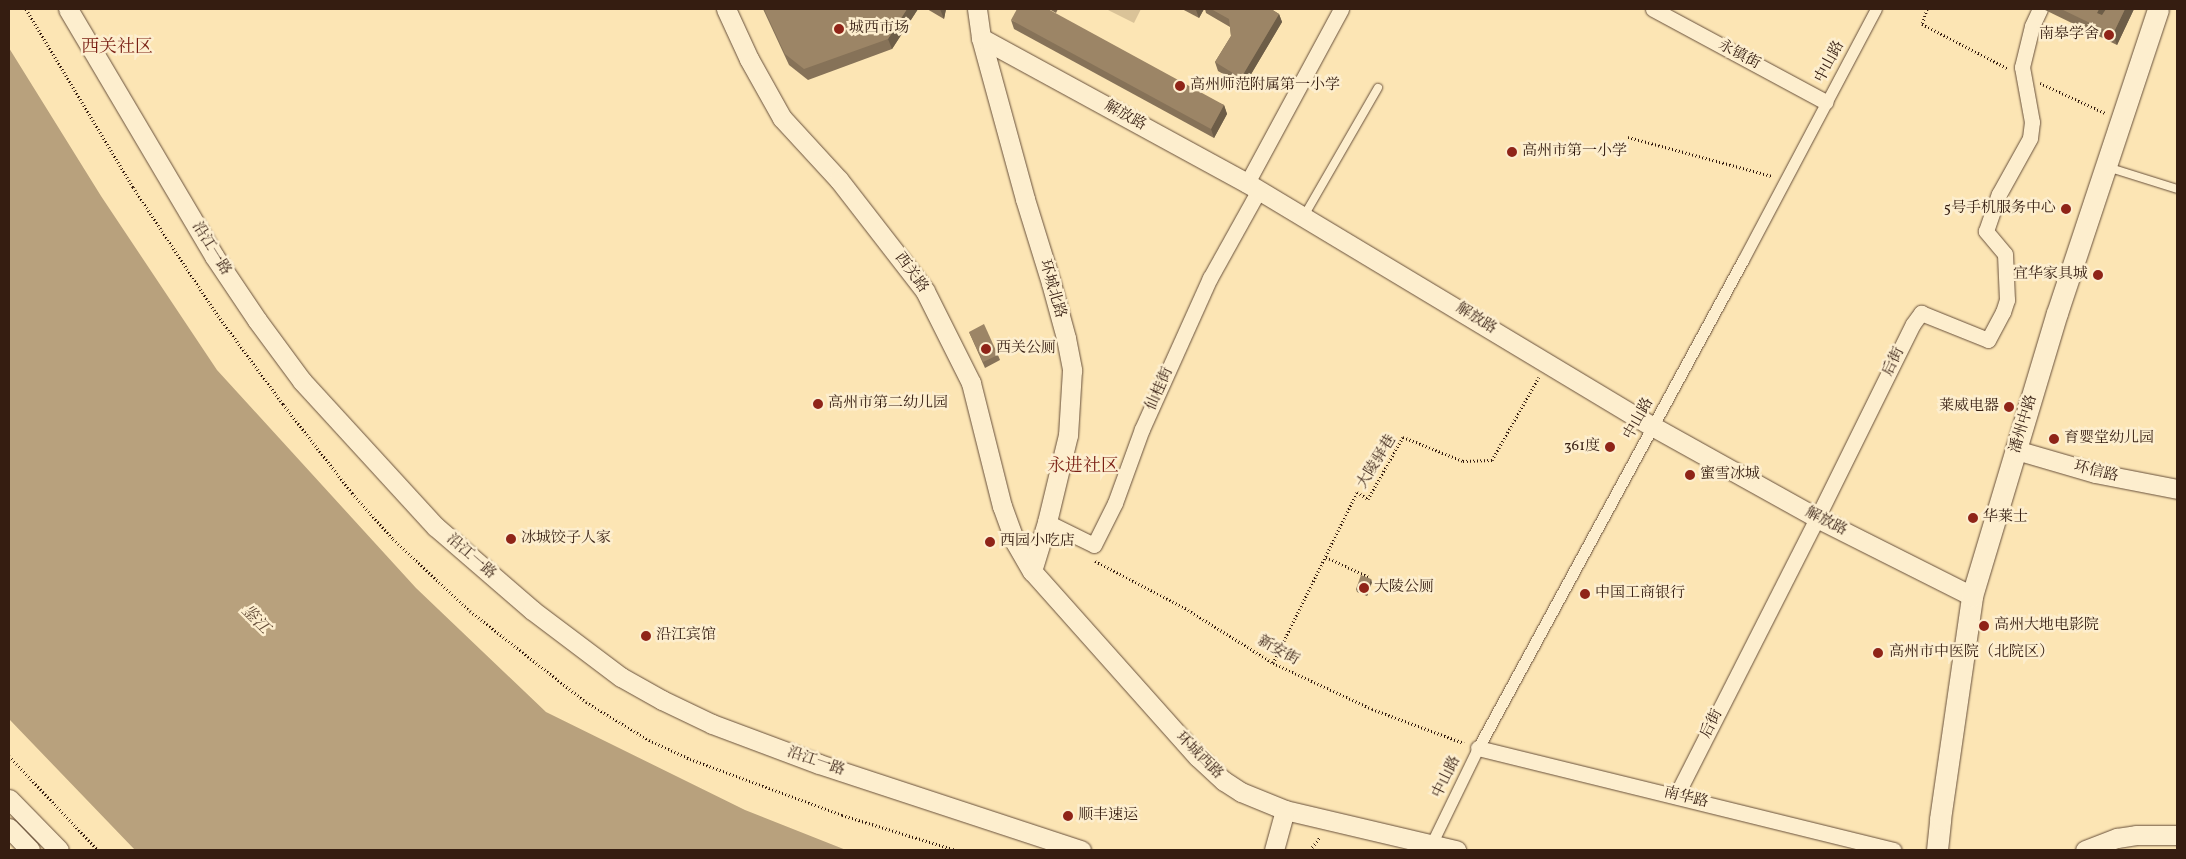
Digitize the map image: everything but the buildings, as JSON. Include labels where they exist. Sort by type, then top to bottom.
[{"type":"main road","name":"潘州中路","points":[[1937,850],[1972,596],[2057,313],[2158,9]]},
{"type":"street","name":"沿江一路","points":[[68,9],[214,256],[257,320],[302,381],[436,527],[532,610],[621,677],[662,700],[712,724],[820,764],[1081,850]]},
{"type":"street","name":"西关路","points":[[726,9],[749,59],[782,118],[839,180],[925,291],[971,383],[1002,506],[1016,542],[1032,572]]},
{"type":"street","name":"环城北路","points":[[977,9],[982,38],[1025,199],[1052,283],[1072,370],[1068,435],[1047,522],[1032,572]]},
{"type":"street","name":"仙桂街","points":[[1094,545],[1115,503],[1142,429],[1210,278],[1253,186],[1341,9]]},
{"type":"street","name":"永镇街","points":[[1653,9],[1826,102]]},
{"type":"street","name":"中山路","points":[[1431,845],[1478,748],[1876,9]]},
{"type":"street","name":"后街","points":[[1676,796],[1913,324],[1921,313],[1988,340],[2003,312],[2007,300],[2005,254],[1986,231],[2000,194],[2030,138],[2032,122],[2022,67],[2032,26],[2040,9]]},
{"type":"street","name":"解放路","points":[[982,38],[1253,186],[1652,426],[1817,518],[1972,596]]},
{"type":"street","name":"环信路","points":[[2016,450],[2095,473],[2177,489]]},
{"type":"street","points":[[1047,522],[1094,545]]},
{"type":"street","name":"环城西路","points":[[1032,572],[1212,771],[1242,792],[1285,810],[1456,850]]},
{"type":"street","name":"南华路","points":[[1478,748],[1894,850]]},
{"type":"street","points":[[9,799],[59,850]]},
{"type":"street","points":[[1274,850],[1285,810]]},
{"type":"street","points":[[9,828],[30,850]]},
{"type":"street","points":[[2085,850],[2118,838],[2136,835],[2177,835]]},
{"type":"lane","points":[[1304,216],[1378,88]]},
{"type":"lane","points":[[2105,167],[2177,189]]},
{"type":"path","points":[[1628,137],[1785,180]]},
{"type":"path","name":"大陵驿巷","points":[[1273,664],[1357,492],[1368,499],[1404,437],[1463,461],[1492,460],[1547,363]]},
{"type":"path","name":"新安街","points":[[1094,545],[1091,558],[1185,608],[1273,664],[1372,709],[1478,748]]},
{"type":"path","points":[[1326,557],[1369,577]]},
{"type":"path","points":[[9,756],[98,850]]},
{"type":"shaded area","points":[[1106,9],[1141,9],[1134,23]]},
{"type":"water","name":"鉴江","points":[[9,48],[101,196],[217,370],[416,588],[546,712],[745,810],[846,850],[135,850],[9,719]]},
{"type":"place","name":"城西市场","points":[[839,29]]},
{"type":"place","name":"南皋学舍","points":[[2109,35]]},
{"type":"place","name":"高州师范附属第一小学","points":[[1180,86]]},
{"type":"place","name":"高州市第一小学","points":[[1512,152]]},
{"type":"place","name":"5号手机服务中心","points":[[2066,209]]},
{"type":"place","name":"宜华家具城","points":[[2098,275]]},
{"type":"place","name":"西关公厕","points":[[986,349]]},
{"type":"place","name":"高州市第二幼儿园","points":[[818,404]]},
{"type":"place","name":"莱威电器","points":[[2009,407]]},
{"type":"place","name":"育婴堂幼儿园","points":[[2054,439]]},
{"type":"place","name":"361度","points":[[1610,447]]},
{"type":"place","name":"蜜雪冰城","points":[[1690,475]]},
{"type":"place","name":"华莱士","points":[[1973,518]]},
{"type":"place","name":"冰城饺子人家","points":[[511,539]]},
{"type":"place","name":"西园小吃店","points":[[990,542]]},
{"type":"place","name":"大陵公厕","points":[[1364,588]]},
{"type":"place","name":"中国工商银行","points":[[1585,594]]},
{"type":"place","name":"高州大地电影院","points":[[1984,626]]},
{"type":"place","name":"沿江宾馆","points":[[646,636]]},
{"type":"place","name":"高州市中医院（北院区）","points":[[1878,653]]},
{"type":"place","name":"顺丰速运","points":[[1068,816]]},
{"type":"district","name":"西关社区","points":[[117,48]]},
{"type":"district","name":"永进社区","points":[[1083,467]]}]
